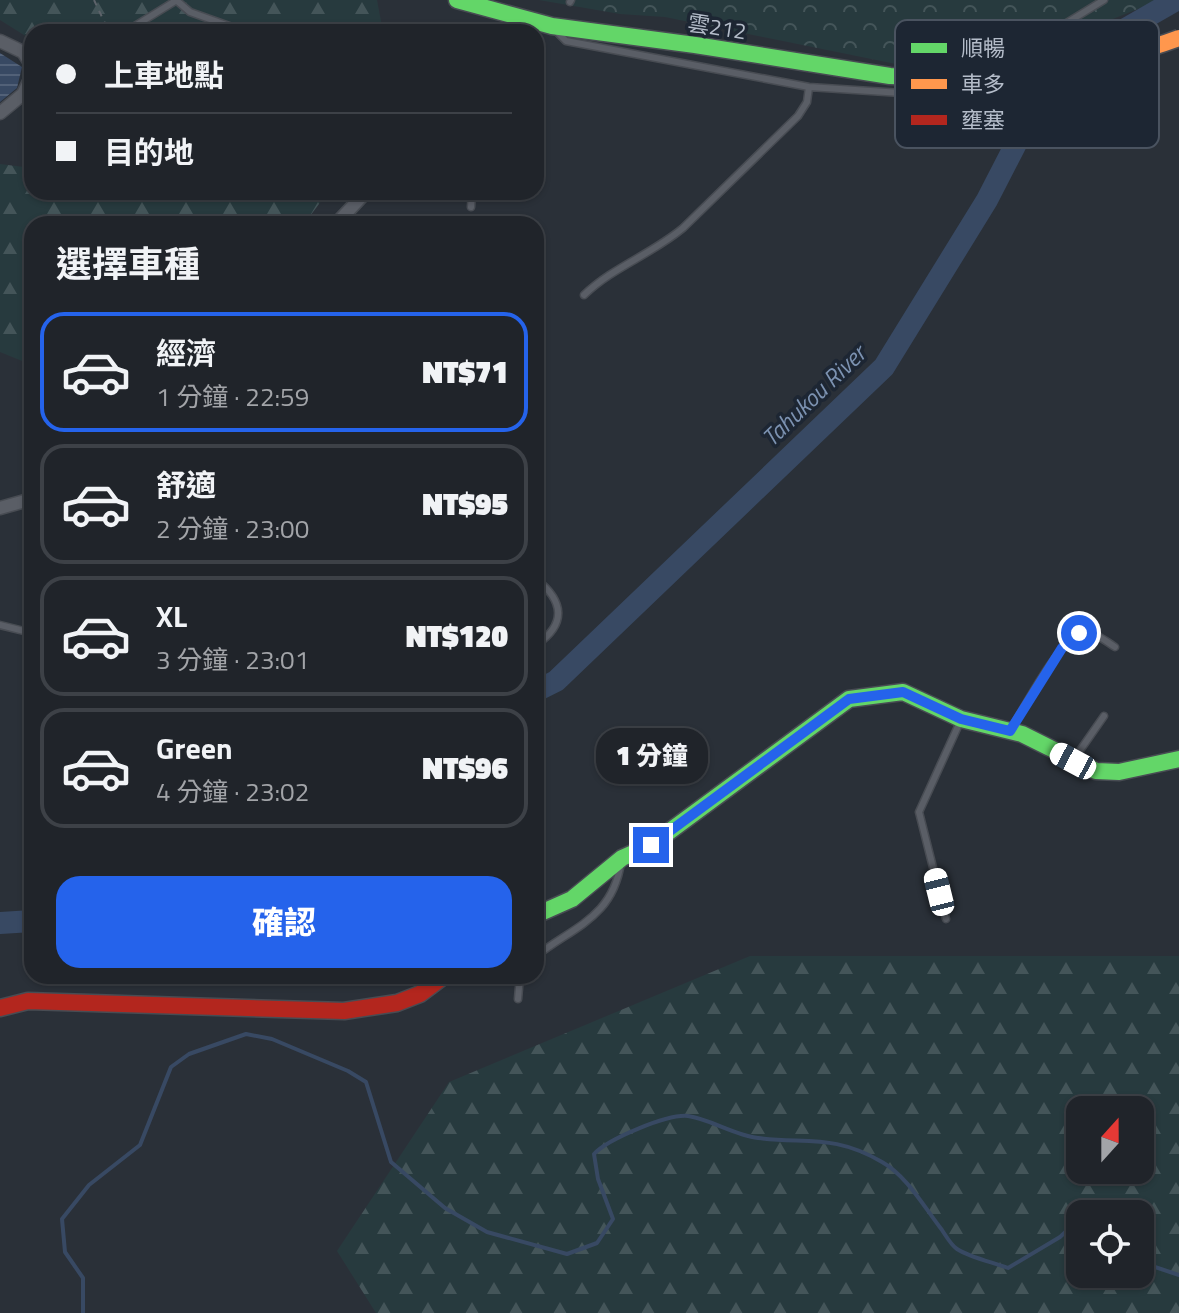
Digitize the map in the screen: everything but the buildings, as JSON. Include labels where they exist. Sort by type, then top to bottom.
[{"type":"street","name":"雲212","points":[[457,0],[552,26],[895,76]]},
{"type":"street","points":[[544,30],[552,26]]},
{"type":"street","name":"雲212","points":[[1159,45],[1179,38]]},
{"type":"street","points":[[0,41],[24,54]]},
{"type":"street","points":[[0,113],[24,92]]},
{"type":"street","points":[[344,216],[358,200]]},
{"type":"street","points":[[0,508],[24,501]]},
{"type":"street","points":[[544,911],[572,899],[622,858],[651,845],[849,699],[903,692],[961,719],[1022,734],[1096,771],[1119,772],[1179,759]]},
{"type":"street","points":[[0,1008],[28,1001],[344,1011],[386,1007],[414,998],[433,984]]},
{"type":"lane","points":[[138,24],[177,0],[190,12],[224,24]]},
{"type":"lane","points":[[1071,20],[1104,0]]},
{"type":"lane","points":[[552,26],[566,41],[809,87],[895,93]]},
{"type":"lane","points":[[584,295],[601,278],[664,244],[683,228],[798,116],[807,102],[809,87]]},
{"type":"lane","points":[[471,200],[471,207]]},
{"type":"lane","points":[[544,586],[553,593],[558,614],[556,625],[544,637]]},
{"type":"lane","points":[[0,625],[24,631]]},
{"type":"lane","points":[[1010,731],[1062,648],[1079,633],[1093,633],[1115,647]]},
{"type":"lane","points":[[1073,761],[1104,716]]},
{"type":"lane","points":[[946,919],[919,812],[961,719]]},
{"type":"lane","points":[[544,951],[586,924],[612,893],[619,878],[622,858]]},
{"type":"lane","points":[[518,999],[519,984]]},
{"type":"path","points":[[94,0],[105,24]]},
{"type":"green space","points":[[0,0],[377,0],[382,24],[24,24],[24,35],[0,20]]},
{"type":"green space","points":[[539,0],[1160,0],[1110,20],[895,20],[895,64],[665,17],[620,14]]},
{"type":"green space","points":[[0,164],[24,167],[24,200],[322,200],[310,216],[24,216],[24,362],[0,352]]},
{"type":"green space","points":[[750,956],[1179,956],[1179,1313],[376,1313],[337,1251],[449,1082]]},
{"type":"water","points":[[0,53],[22,67],[17,88],[0,102]]},
{"type":"waterway","name":"Tahukou River","points":[[1141,20],[1176,0]]},
{"type":"waterway","name":"Tahukou River","points":[[544,687],[556,681],[884,367],[987,200],[1014,148]]},
{"type":"waterway","name":"Tahukou River","points":[[0,923],[24,922]]},
{"type":"waterway","points":[[83,1313],[83,1278],[65,1252],[62,1219],[89,1185],[140,1145],[171,1067],[189,1054],[246,1034],[272,1039],[348,1071],[366,1082],[391,1162],[445,1208],[487,1232],[567,1254],[597,1243],[613,1219],[598,1179],[594,1154],[612,1141],[638,1129],[679,1116],[696,1118],[749,1136],[835,1144],[865,1153],[899,1175],[955,1247],[1008,1268],[1066,1231]]},
{"type":"waterway","points":[[1154,1267],[1179,1275]]},
{"type":"traffic: fast","points":[[457,0],[552,26],[895,76]]},
{"type":"traffic: fast","points":[[544,911],[572,899],[622,858],[651,845],[849,699],[903,692],[961,719],[1022,734],[1096,771],[1119,772],[1179,759]]},
{"type":"traffic: jam","points":[[0,1008],[28,1001],[344,1011],[397,1003],[420,994],[433,984]]},
{"type":"traffic: slow","points":[[1159,44],[1179,38]]},
{"type":"route","points":[[651,845],[849,699],[903,692],[961,719],[1010,731],[1062,648],[1079,633]]}]
